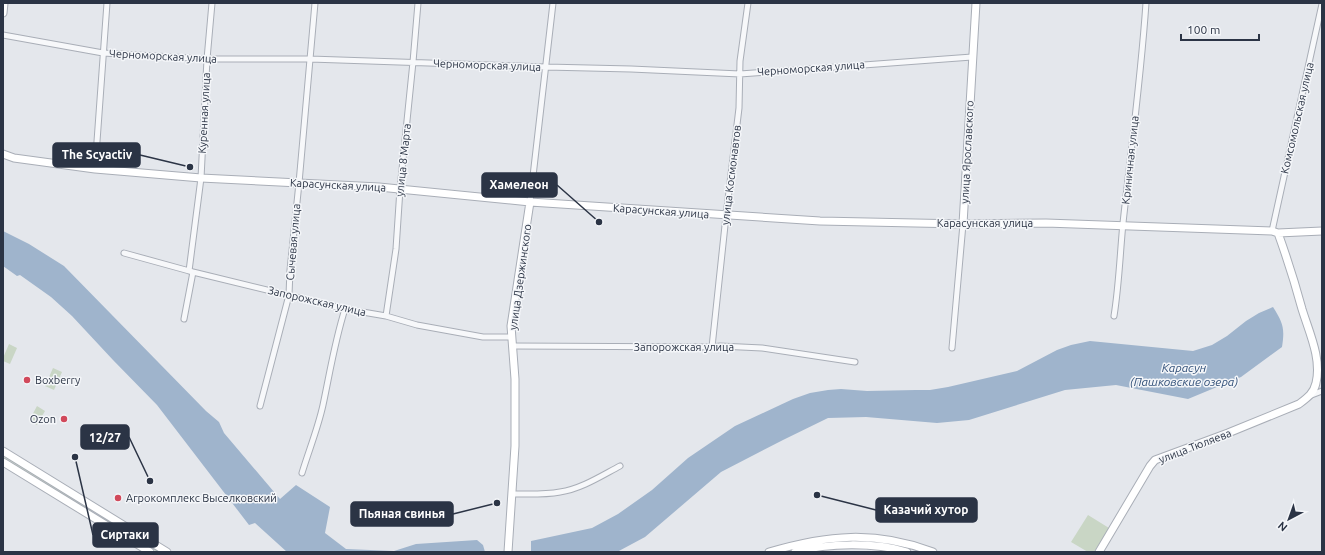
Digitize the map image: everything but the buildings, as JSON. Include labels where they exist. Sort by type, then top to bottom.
[{"type":"street","points":[[3,13],[4,3]]},
{"type":"street","points":[[95,170],[107,3]]},
{"type":"street","name":"Куренная улица","points":[[184,319],[191,272],[201,178],[207,59],[212,3]]},
{"type":"street","name":"Сычевая улица","points":[[260,406],[290,295],[290,270],[315,3]]},
{"type":"street","name":"улица 8 Марта","points":[[386,316],[396,249],[400,189],[418,3]]},
{"type":"street","name":"улица Дзержинского","points":[[508,552],[515,446],[515,379],[511,337],[512,320],[530,202],[553,3]]},
{"type":"street","name":"улица Космонавтов","points":[[712,347],[739,108],[740,61],[748,3]]},
{"type":"street","name":"улица Ярославского","points":[[952,348],[963,224],[976,3]]},
{"type":"street","name":"Криничная улица","points":[[1114,316],[1118,289],[1123,225],[1146,3]]},
{"type":"street","name":"Комсомольская улица","points":[[1275,232],[1322,4]]},
{"type":"street","name":"Черноморская улица","points":[[3,35],[103,53],[207,59],[310,59],[740,74],[972,57]]},
{"type":"street","name":"Карасунская улица","points":[[3,154],[14,158],[95,170],[201,178],[379,187],[530,202],[820,222],[963,224],[1038,223],[1123,225],[1275,232],[1322,232]]},
{"type":"street","points":[[1275,232],[1288,261],[1316,353],[1318,373],[1314,390],[1309,396]]},
{"type":"street","name":"Запорожская улица","points":[[124,254],[191,272],[346,309],[386,316],[417,326],[476,336],[511,337]]},
{"type":"street","points":[[302,473],[322,406],[338,331],[346,309]]},
{"type":"street","name":"Запорожская улица","points":[[512,346],[720,346],[762,348],[855,362]]},
{"type":"street","points":[[1309,396],[1322,392]]},
{"type":"street","name":"улица Тюляева","points":[[1099,552],[1155,460],[1228,433],[1299,404],[1309,396]]},
{"type":"street","points":[[3,451],[167,552]]},
{"type":"street","points":[[3,462],[150,552]]},
{"type":"street","points":[[512,494],[548,494],[560,492],[592,481],[620,466]]},
{"type":"street","points":[[93,517],[98,510]]},
{"type":"street","points":[[769,552],[824,538],[864,537],[908,543],[933,552]]},
{"type":"street","points":[[795,552],[852,545],[881,547],[907,552]]},
{"type":"green space","points":[[9,344],[17,348],[10,364],[3,361]]},
{"type":"green space","points":[[53,368],[62,372],[54,390],[45,386]]},
{"type":"green space","points":[[37,406],[45,411],[37,425],[29,421]]},
{"type":"green space","points":[[3,454],[92,509],[92,511],[89,511],[3,457]]},
{"type":"green space","points":[[101,515],[162,552],[157,552],[102,518],[100,516]]},
{"type":"green space","points":[[1088,515],[1109,528],[1094,552],[1088,552],[1071,542]]},
{"type":"water","points":[[3,231],[29,244],[64,266],[206,411],[219,422],[224,433],[280,499],[296,485],[330,507],[325,533],[346,549],[394,551],[416,544],[477,540],[483,545],[485,552],[287,552],[255,523],[249,525],[157,405],[72,316],[51,297],[20,275],[17,276],[3,266]]},
{"type":"water","name":"Карасун (Пашковские озера)","points":[[1273,307],[1279,317],[1283,330],[1282,347],[1241,377],[1188,399],[1116,385],[1065,390],[969,420],[937,423],[866,417],[828,418],[721,472],[645,537],[617,552],[531,552],[531,541],[592,528],[618,514],[652,490],[688,458],[735,426],[793,399],[810,393],[841,389],[867,391],[930,390],[948,387],[1017,371],[1057,350],[1090,341],[1193,351],[1212,345],[1227,336],[1246,321]]},
{"type":"place","name":"The Scyactiv","points":[[190,167]]},
{"type":"place","name":"Хамелеон","points":[[599,222]]},
{"type":"place","name":"Boxberry","points":[[27,380]]},
{"type":"place","name":"Ozon","points":[[64,419]]},
{"type":"place","name":"Сиртаки","points":[[75,457]]},
{"type":"place","name":"12/27","points":[[150,481]]},
{"type":"place","name":"Казачий хутор","points":[[817,495]]},
{"type":"place","name":"Агрокомплекс Выселковский","points":[[118,498]]},
{"type":"place","name":"Пьяная свинья","points":[[497,503]]}]
